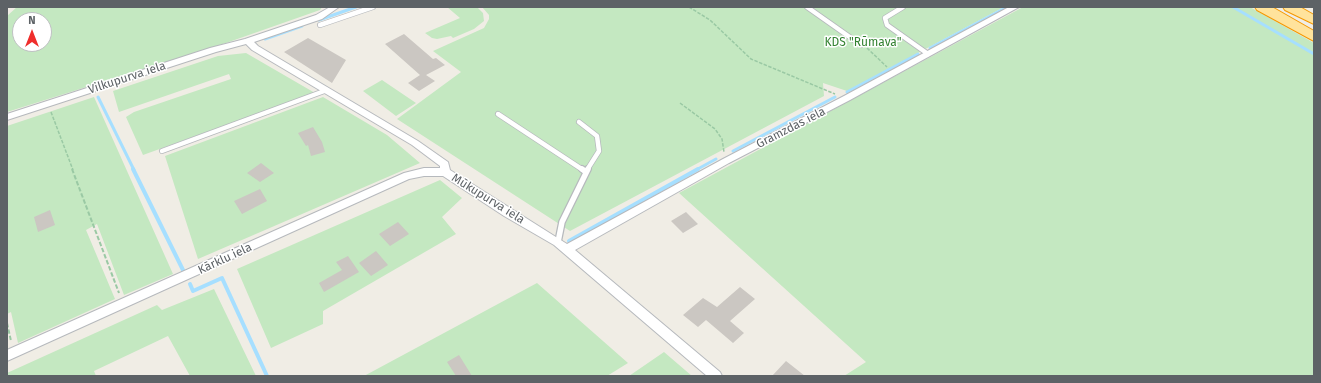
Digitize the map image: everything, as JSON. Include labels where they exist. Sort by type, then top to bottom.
[{"type":"highway","points":[[1262,7],[1314,37]]},
{"type":"highway","points":[[1290,7],[1314,20]]},
{"type":"street","name":"Vilkupurva iela","points":[[7,117],[213,50],[248,41],[319,17],[335,7]]},
{"type":"street","name":"Gramzdas iela","points":[[567,249],[726,161],[1016,7]]},
{"type":"street","name":"Mūkupurva iela","points":[[248,41],[255,48],[415,143],[445,165],[445,172],[508,213],[558,242],[716,376]]},
{"type":"street","name":"Kārklu iela","points":[[10,354],[408,176],[424,172],[445,172]]},
{"type":"lane","points":[[320,25],[373,7]]},
{"type":"lane","points":[[807,7],[861,45]]},
{"type":"lane","points":[[903,7],[899,11],[888,15],[884,18],[884,21],[906,40],[928,54]]},
{"type":"lane","points":[[162,151],[327,90]]},
{"type":"lane","points":[[498,114],[586,172]]},
{"type":"lane","points":[[558,242],[562,222],[586,172],[597,155],[599,145],[597,136],[579,122]]},
{"type":"path","points":[[689,7],[710,20],[751,59],[847,98]]},
{"type":"path","points":[[861,45],[869,50],[893,73]]},
{"type":"path","points":[[48,103],[124,304]]},
{"type":"path","points":[[680,103],[715,129],[722,139],[726,161]]},
{"type":"path","points":[[7,323],[10,354]]},
{"type":"green space","points":[[17,7],[322,7],[320,10],[226,43],[7,112],[7,16]]},
{"type":"green space","points":[[447,7],[477,7],[483,13],[484,21],[474,29],[453,38],[451,36],[437,39],[432,38],[425,33],[460,18]]},
{"type":"green space","name":"KDS \"Rūmava\"","points":[[482,7],[1004,7],[847,91],[823,83],[824,96],[570,231],[397,119],[461,72],[433,51],[484,28],[489,19],[489,15]]},
{"type":"green space","points":[[1023,7],[1250,7],[1314,43],[1314,376],[844,376],[866,362],[679,193]]},
{"type":"green space","points":[[246,53],[315,93],[143,155],[126,117],[134,112],[231,79],[229,74],[119,112],[113,91],[218,56]]},
{"type":"green space","points":[[382,80],[416,103],[396,116],[363,91]]},
{"type":"green space","points":[[94,97],[173,274],[124,295],[97,224],[86,230],[115,299],[18,343],[11,312],[7,314],[7,126]]},
{"type":"green space","points":[[323,97],[387,135],[420,163],[198,259],[165,156]]},
{"type":"green space","points":[[440,180],[462,198],[442,217],[456,234],[323,311],[323,324],[271,348],[237,269]]},
{"type":"green space","points":[[537,283],[628,363],[607,376],[364,376]]},
{"type":"green space","points":[[214,289],[256,376],[190,376],[168,336],[94,371],[96,376],[7,376],[7,373],[157,305],[162,310]]},
{"type":"green space","points":[[664,352],[692,376],[629,376]]},
{"type":"building","points":[[404,34],[433,59],[436,58],[445,65],[426,75],[435,81],[419,91],[408,83],[420,75],[385,44]]},
{"type":"building","points":[[308,38],[346,60],[332,83],[284,52]]},
{"type":"building","points":[[313,127],[322,142],[325,152],[311,156],[308,145],[306,146],[298,133]]},
{"type":"building","points":[[261,163],[274,173],[260,182],[247,173]]},
{"type":"building","points":[[260,189],[267,201],[242,214],[234,201]]},
{"type":"building","points":[[50,210],[55,225],[38,232],[34,217]]},
{"type":"building","points":[[686,212],[698,224],[683,233],[671,221]]},
{"type":"building","points":[[398,222],[409,234],[390,246],[379,234]]},
{"type":"building","points":[[376,251],[388,265],[371,276],[359,263]]},
{"type":"building","points":[[348,256],[359,272],[324,292],[319,283],[342,270],[336,262]]},
{"type":"building","points":[[740,287],[755,299],[730,321],[744,333],[733,343],[706,320],[698,327],[683,315],[703,298],[717,307]]},
{"type":"building","points":[[459,355],[472,376],[456,376],[447,362]]},
{"type":"building","points":[[786,361],[805,376],[772,376]]},
{"type":"waterway","points":[[319,20],[356,7]]},
{"type":"waterway","points":[[930,48],[1007,7]]},
{"type":"waterway","points":[[1233,7],[1314,54]]},
{"type":"waterway","points":[[265,39],[302,26]]},
{"type":"waterway","points":[[847,92],[918,54]]},
{"type":"waterway","points":[[98,97],[134,170]]},
{"type":"waterway","points":[[733,151],[835,97]]},
{"type":"waterway","points":[[696,170],[716,159]]},
{"type":"waterway","points":[[133,169],[183,270]]},
{"type":"waterway","points":[[569,241],[698,169]]},
{"type":"waterway","points":[[190,284],[193,291],[222,278],[267,376]]}]
